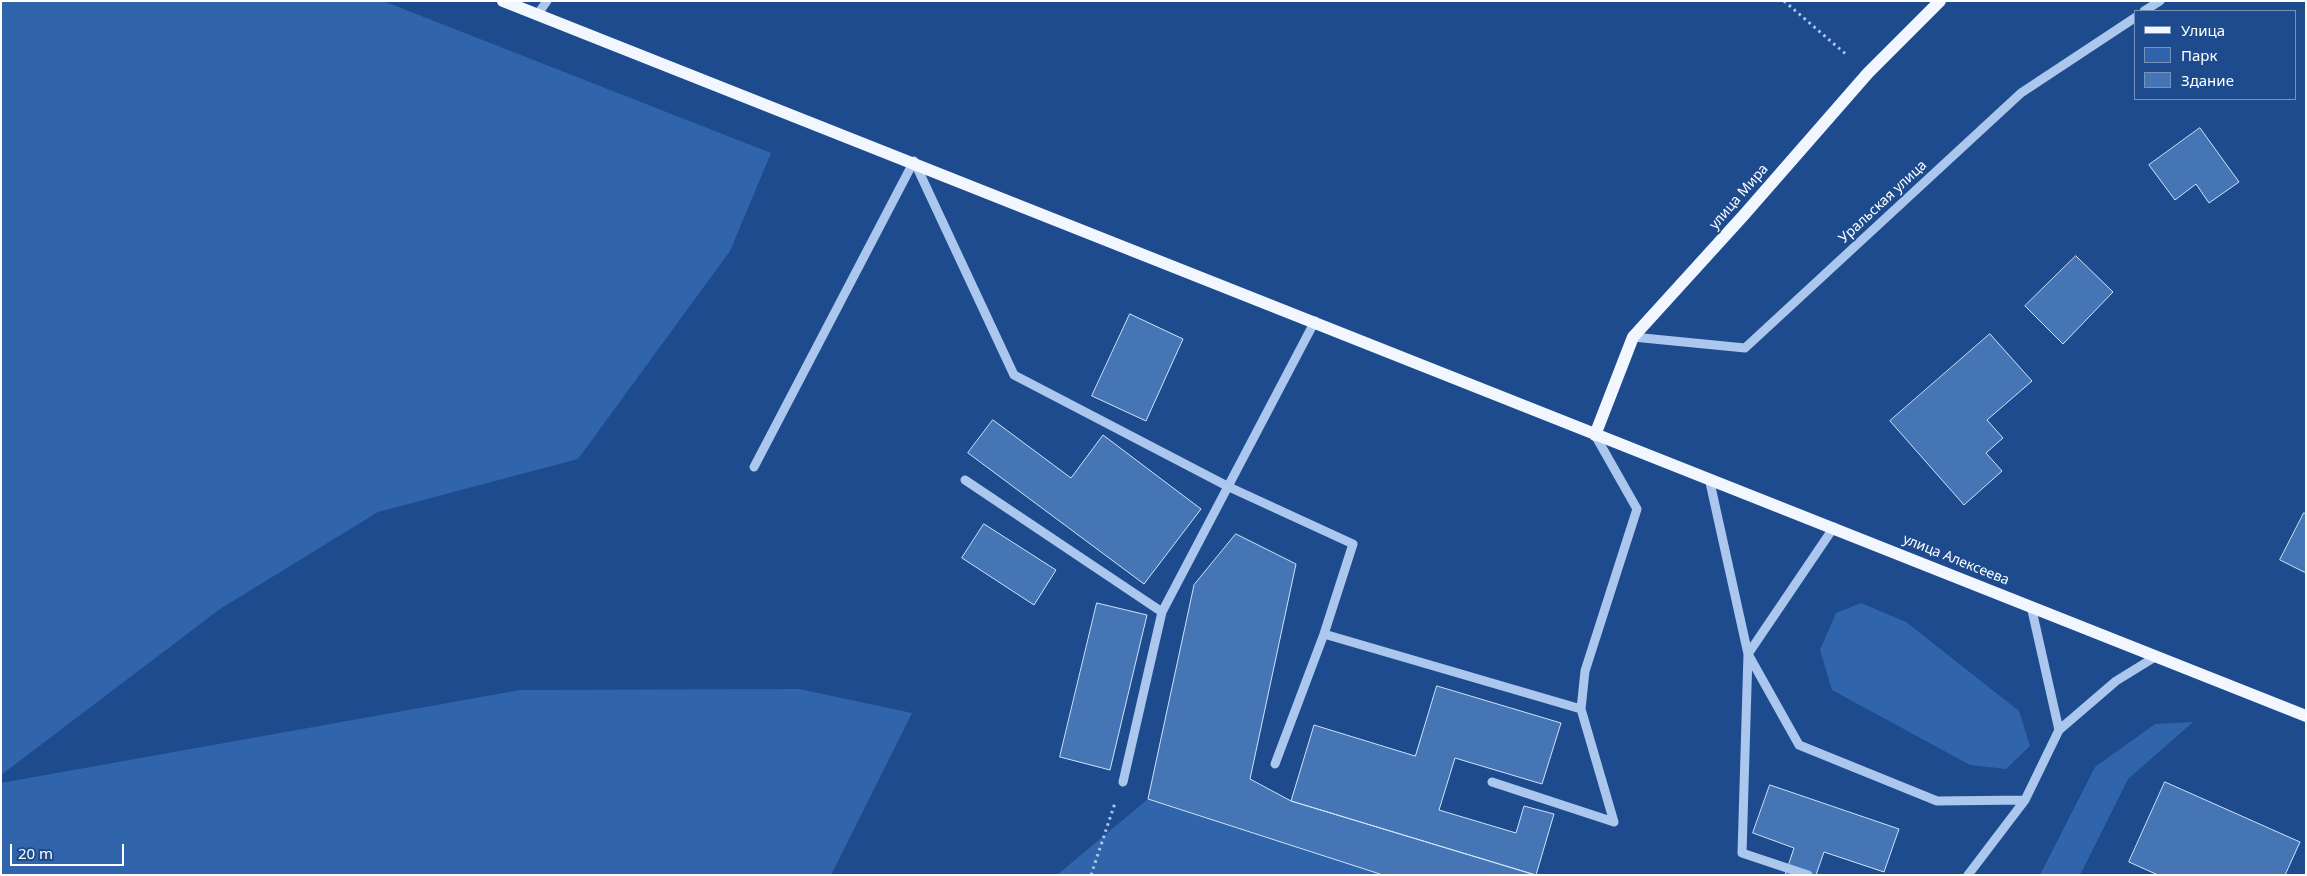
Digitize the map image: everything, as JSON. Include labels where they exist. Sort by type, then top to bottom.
[{"type":"main road","name":"улица Алексеева","points":[[503,1],[914,161],[1595,435],[1834,527],[2306,716]]},
{"type":"main road","name":"улица Мира","points":[[1595,435],[1633,337],[1743,216],[1868,73],[1940,1]]},
{"type":"street","points":[[537,15],[547,1]]},
{"type":"street","points":[[2146,10],[2160,1]]},
{"type":"street","name":"Уральская улица","points":[[1633,337],[1745,348],[2021,93],[2134,18]]},
{"type":"street","points":[[754,467],[914,161]]},
{"type":"street","points":[[914,161],[1014,375],[1229,487],[1353,544],[1324,634],[1276,764]]},
{"type":"street","points":[[1123,782],[1162,612],[1315,321]]},
{"type":"street","points":[[1492,782],[1614,822],[1581,709],[1585,671],[1637,509],[1595,435]]},
{"type":"street","points":[[1709,478],[1748,654],[1742,854],[1808,875]]},
{"type":"street","points":[[965,480],[1162,612]]},
{"type":"street","points":[[1748,654],[1834,527]]},
{"type":"street","points":[[2031,606],[2059,730]]},
{"type":"street","points":[[1324,634],[1581,709]]},
{"type":"street","points":[[1748,654],[1799,745],[1937,801],[2025,800]]},
{"type":"street","points":[[1968,875],[2025,800],[2059,730],[2116,681],[2155,656]]},
{"type":"path","points":[[1784,1],[1868,73]]},
{"type":"path","points":[[1091,875],[1123,782]]},
{"type":"green space","points":[[1,1],[383,1],[771,153],[730,251],[578,459],[378,512],[220,609],[1,775]]},
{"type":"green space","points":[[1861,603],[1906,622],[2019,711],[2030,746],[2006,769],[1970,765],[1832,690],[1820,650],[1836,613]]},
{"type":"green space","points":[[799,689],[912,713],[831,875],[1,875],[1,783],[520,690]]},
{"type":"green space","points":[[2193,722],[2128,779],[2080,875],[2040,875],[2095,767],[2155,724]]},
{"type":"green space","points":[[1148,799],[1383,875],[1057,875]]},
{"type":"building","points":[[2200,128],[2239,182],[2209,203],[2196,184],[2175,200],[2149,165]]},
{"type":"building","points":[[2076,256],[2113,292],[2063,344],[2025,306]]},
{"type":"building","points":[[1130,314],[1183,339],[1146,421],[1092,396]]},
{"type":"building","points":[[1990,334],[2032,381],[1987,420],[2003,438],[1986,453],[2002,471],[1964,505],[1890,421]]},
{"type":"building","points":[[993,420],[1071,478],[1103,435],[1201,509],[1144,584],[968,453]]},
{"type":"building","points":[[2304,513],[2306,514],[2306,573],[2280,560]]},
{"type":"building","points":[[984,524],[1056,570],[1034,605],[962,558]]},
{"type":"building","points":[[1236,534],[1296,564],[1250,779],[1291,801],[1535,875],[1383,875],[1148,799],[1194,585]]},
{"type":"building","points":[[1097,603],[1147,615],[1110,770],[1060,757]]},
{"type":"building","points":[[1437,686],[1561,723],[1542,784],[1455,758],[1439,810],[1516,833],[1524,806],[1554,814],[1536,875],[1291,801],[1314,725],[1415,756]]},
{"type":"building","points":[[2165,782],[2300,842],[2285,875],[2158,875],[2129,862]]},
{"type":"building","points":[[1770,785],[1899,829],[1884,872],[1824,852],[1816,875],[1785,875],[1794,848],[1753,833]]}]
